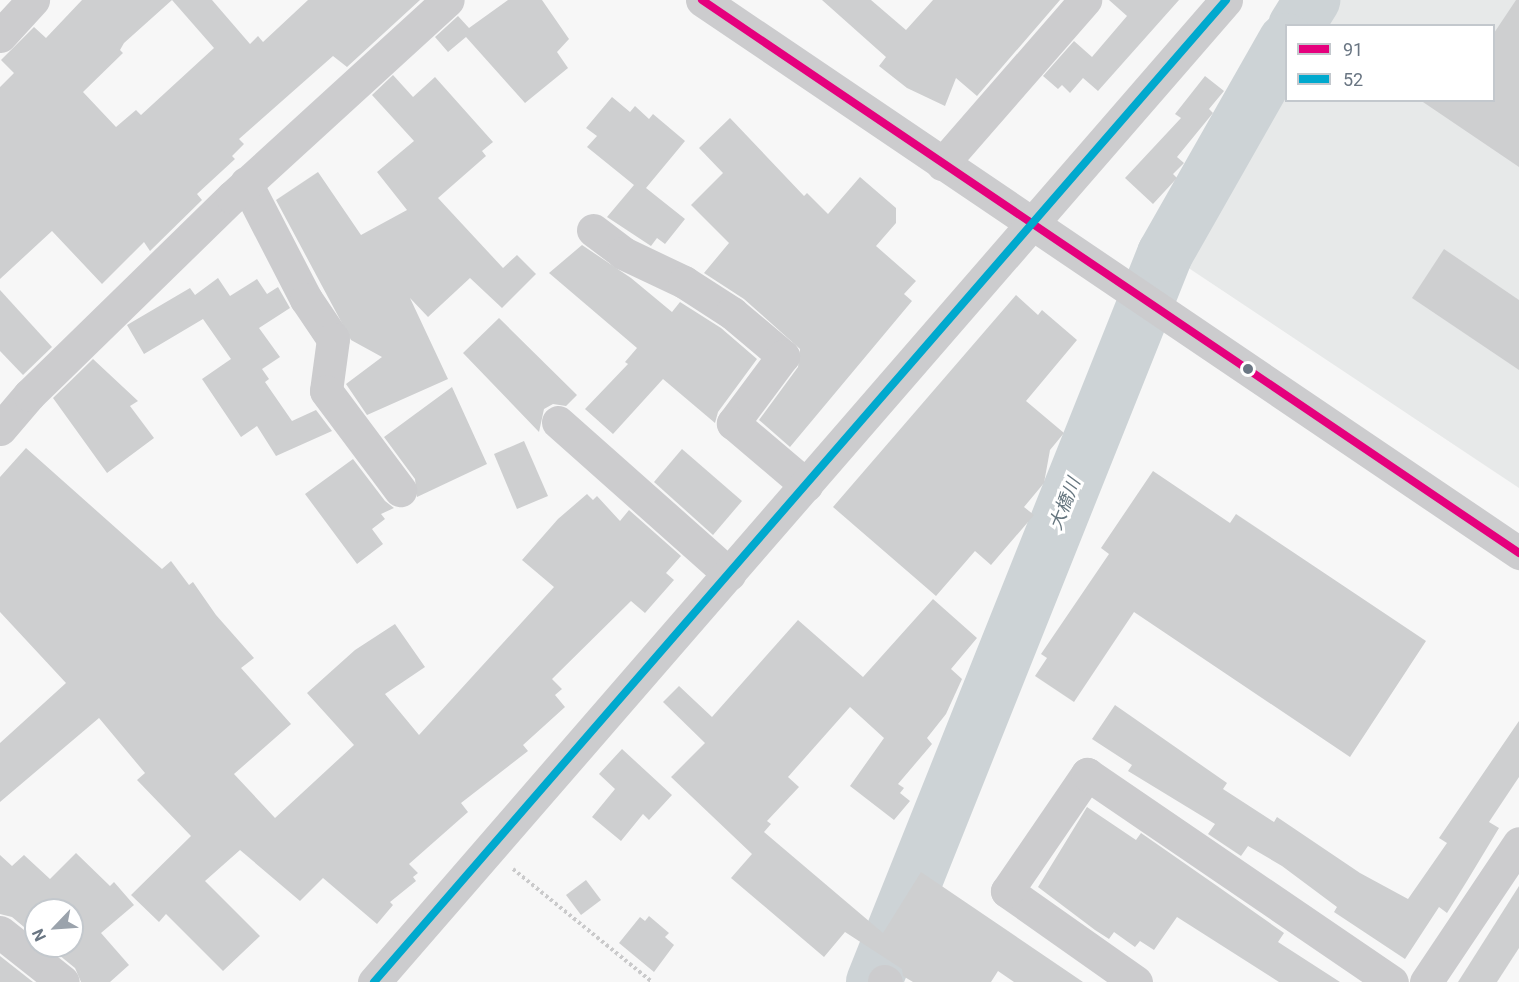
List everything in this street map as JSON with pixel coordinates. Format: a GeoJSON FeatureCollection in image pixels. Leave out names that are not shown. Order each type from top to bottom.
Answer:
{"type":"FeatureCollection","features":[{"type":"Feature","properties":{"kind":"street"},"geometry":{"type":"LineString","coordinates":[[0,36],[33,0]]}},
{"type":"Feature","properties":{"kind":"street"},"geometry":{"type":"LineString","coordinates":[[0,429],[29,395],[246,183],[448,0]]}},
{"type":"Feature","properties":{"kind":"street"},"geometry":{"type":"LineString","coordinates":[[702,0],[1031,225],[1223,350],[1277,392],[1519,553]]}},
{"type":"Feature","properties":{"kind":"street"},"geometry":{"type":"LineString","coordinates":[[942,164],[1085,0]]}},
{"type":"Feature","properties":{"kind":"street"},"geometry":{"type":"LineString","coordinates":[[374,982],[1031,225],[1211,5]]}},
{"type":"Feature","properties":{"kind":"street"},"geometry":{"type":"LineString","coordinates":[[246,183],[306,299],[333,339],[326,390],[400,490]]}},
{"type":"Feature","properties":{"kind":"street"},"geometry":{"type":"LineString","coordinates":[[592,230],[623,253],[684,282],[732,313],[783,356],[733,423],[806,485]]}},
{"type":"Feature","properties":{"kind":"street"},"geometry":{"type":"LineString","coordinates":[[558,422],[729,573]]}},
{"type":"Feature","properties":{"kind":"street"},"geometry":{"type":"LineString","coordinates":[[1136,982],[1007,891],[1087,774],[1392,982]]}},
{"type":"Feature","properties":{"kind":"street"},"geometry":{"type":"LineString","coordinates":[[1426,982],[1519,843]]}},
{"type":"Feature","properties":{"kind":"street"},"geometry":{"type":"LineString","coordinates":[[0,932],[63,982]]}},
{"type":"Feature","properties":{"kind":"path"},"geometry":{"type":"LineString","coordinates":[[489,850],[652,982]]}},
{"type":"Feature","properties":{"kind":"shaded area"},"geometry":{"type":"Polygon","coordinates":[[[1319,0],[1519,0],[1519,488],[1172,257],[1245,90],[1285,40],[1285,102],[1495,102],[1495,24],[1298,24],[1319,0]]]}},
{"type":"Feature","properties":{"kind":"building"},"geometry":{"type":"Polygon","coordinates":[[[82,0],[172,0],[212,0],[250,44],[258,36],[263,42],[308,0],[420,0],[347,67],[333,56],[239,139],[244,144],[232,156],[235,159],[197,194],[202,200],[150,251],[144,242],[102,284],[52,231],[0,279],[0,87],[14,73],[1,60],[34,27],[46,38],[82,0]],[[172,0],[124,43],[120,50],[123,53],[83,92],[116,127],[136,110],[141,115],[214,48],[172,0]]]}},
{"type":"Feature","properties":{"kind":"building"},"geometry":{"type":"Polygon","coordinates":[[[508,0],[542,0],[569,39],[557,52],[568,68],[525,103],[466,37],[448,52],[435,37],[458,16],[469,28],[508,0]]]}},
{"type":"Feature","properties":{"kind":"building"},"geometry":{"type":"Polygon","coordinates":[[[822,0],[871,0],[906,30],[933,0],[1060,0],[977,96],[956,78],[945,106],[907,88],[879,66],[886,57],[822,0]]]}},
{"type":"Feature","properties":{"kind":"building"},"geometry":{"type":"Polygon","coordinates":[[[1109,0],[1179,0],[1098,91],[1083,78],[1070,93],[1062,85],[1058,89],[1043,76],[1074,41],[1092,57],[1127,16],[1109,0]]]}},
{"type":"Feature","properties":{"kind":"building"},"geometry":{"type":"Polygon","coordinates":[[[1516,0],[1519,0],[1519,167],[1423,102],[1495,102],[1495,32],[1516,0]]]}},
{"type":"Feature","properties":{"kind":"building"},"geometry":{"type":"Polygon","coordinates":[[[393,75],[413,97],[435,77],[493,142],[482,151],[486,156],[438,198],[503,268],[517,255],[536,274],[502,308],[470,278],[428,317],[410,298],[448,379],[367,415],[346,384],[382,357],[351,340],[276,200],[318,172],[361,235],[407,210],[377,172],[414,141],[372,95],[393,75]]]}},
{"type":"Feature","properties":{"kind":"building"},"geometry":{"type":"Polygon","coordinates":[[[1205,76],[1224,91],[1209,109],[1213,113],[1177,157],[1184,163],[1173,174],[1177,178],[1153,204],[1125,178],[1181,118],[1175,114],[1205,76]]]}},
{"type":"Feature","properties":{"kind":"building"},"geometry":{"type":"Polygon","coordinates":[[[612,97],[630,112],[635,106],[649,119],[653,114],[685,141],[646,188],[685,219],[665,244],[657,238],[651,246],[607,217],[634,185],[587,147],[597,136],[586,128],[612,97]]]}},
{"type":"Feature","properties":{"kind":"building"},"geometry":{"type":"Polygon","coordinates":[[[730,118],[804,196],[807,193],[828,214],[860,177],[896,208],[896,223],[876,246],[916,281],[904,294],[912,301],[790,447],[759,420],[798,367],[800,349],[744,299],[704,273],[729,243],[691,205],[723,173],[699,148],[730,118]]]}},
{"type":"Feature","properties":{"kind":"building"},"geometry":{"type":"Polygon","coordinates":[[[582,245],[631,278],[672,312],[680,302],[721,328],[757,359],[718,412],[715,423],[663,379],[613,434],[585,409],[628,364],[625,362],[637,348],[549,273],[582,245]]]}},
{"type":"Feature","properties":{"kind":"building"},"geometry":{"type":"Polygon","coordinates":[[[1444,249],[1519,300],[1519,370],[1412,298],[1444,249]]]}},
{"type":"Feature","properties":{"kind":"building"},"geometry":{"type":"Polygon","coordinates":[[[218,278],[230,296],[257,279],[267,294],[278,287],[290,308],[259,328],[280,357],[262,369],[269,379],[265,382],[292,421],[316,410],[332,431],[276,456],[257,426],[241,437],[202,379],[231,359],[203,319],[144,354],[127,325],[190,288],[195,295],[218,278]]]}},
{"type":"Feature","properties":{"kind":"building"},"geometry":{"type":"Polygon","coordinates":[[[0,290],[52,347],[23,375],[0,351],[0,290]]]}},
{"type":"Feature","properties":{"kind":"building"},"geometry":{"type":"Polygon","coordinates":[[[1016,295],[1038,315],[1042,310],[1077,340],[1026,401],[1064,433],[1050,450],[1044,483],[1024,507],[1034,515],[991,565],[975,551],[936,596],[833,507],[1016,295]]]}},
{"type":"Feature","properties":{"kind":"building"},"geometry":{"type":"Polygon","coordinates":[[[499,318],[577,395],[566,406],[553,404],[544,409],[539,432],[463,353],[499,318]]]}},
{"type":"Feature","properties":{"kind":"building"},"geometry":{"type":"Polygon","coordinates":[[[93,359],[138,401],[130,406],[154,438],[107,473],[53,398],[93,359]]]}},
{"type":"Feature","properties":{"kind":"building"},"geometry":{"type":"Polygon","coordinates":[[[452,387],[487,464],[417,497],[415,479],[384,437],[452,387]]]}},
{"type":"Feature","properties":{"kind":"building"},"geometry":{"type":"Polygon","coordinates":[[[524,441],[548,496],[517,509],[494,454],[524,441]]]}},
{"type":"Feature","properties":{"kind":"building"},"geometry":{"type":"Polygon","coordinates":[[[26,448],[162,569],[171,561],[189,585],[193,582],[216,615],[254,658],[241,668],[291,724],[234,774],[275,818],[354,745],[307,693],[355,650],[395,624],[425,667],[385,694],[419,735],[554,587],[522,560],[558,519],[587,494],[593,500],[597,496],[620,521],[629,510],[681,556],[666,573],[674,580],[645,613],[631,601],[552,679],[562,689],[555,695],[565,707],[523,745],[528,751],[461,803],[468,812],[409,864],[418,873],[413,877],[416,881],[390,902],[393,905],[377,924],[323,878],[300,901],[240,850],[205,881],[260,936],[223,971],[166,914],[159,922],[131,895],[191,836],[137,780],[145,773],[99,718],[0,802],[0,743],[66,683],[0,612],[0,477],[26,448]]]}},
{"type":"Feature","properties":{"kind":"building"},"geometry":{"type":"Polygon","coordinates":[[[682,449],[742,501],[713,535],[654,482],[682,449]]]}},
{"type":"Feature","properties":{"kind":"building"},"geometry":{"type":"Polygon","coordinates":[[[353,459],[385,501],[394,508],[381,514],[385,519],[372,529],[383,544],[357,564],[305,494],[353,459]]]}},
{"type":"Feature","properties":{"kind":"building"},"geometry":{"type":"Polygon","coordinates":[[[1153,471],[1230,523],[1236,514],[1426,641],[1350,757],[1134,612],[1074,702],[1035,676],[1047,658],[1041,654],[1109,554],[1101,548],[1153,471]]]}},
{"type":"Feature","properties":{"kind":"building"},"geometry":{"type":"Polygon","coordinates":[[[933,599],[977,638],[951,669],[962,679],[946,714],[927,738],[932,744],[898,784],[904,788],[900,793],[910,801],[894,820],[850,786],[884,738],[850,707],[788,777],[799,787],[767,821],[771,824],[764,832],[883,933],[921,872],[1083,982],[1014,982],[998,971],[991,982],[913,982],[903,976],[902,969],[845,932],[824,957],[731,878],[752,854],[671,777],[705,743],[663,702],[679,686],[712,717],[798,620],[863,677],[933,599]]]}},
{"type":"Feature","properties":{"kind":"building"},"geometry":{"type":"Polygon","coordinates":[[[1115,705],[1227,783],[1223,789],[1274,822],[1277,817],[1360,873],[1408,899],[1447,843],[1439,838],[1519,721],[1519,777],[1489,822],[1499,828],[1447,913],[1439,907],[1405,959],[1334,912],[1337,907],[1282,866],[1248,846],[1241,856],[1208,834],[1215,824],[1128,771],[1132,765],[1092,739],[1115,705]]]}},
{"type":"Feature","properties":{"kind":"building"},"geometry":{"type":"Polygon","coordinates":[[[622,749],[672,795],[649,820],[643,814],[621,841],[592,817],[615,789],[599,774],[622,749]]]}},
{"type":"Feature","properties":{"kind":"building"},"geometry":{"type":"Polygon","coordinates":[[[1087,807],[1136,840],[1141,833],[1284,933],[1278,942],[1340,982],[1279,982],[1177,917],[1154,950],[1140,941],[1135,947],[1114,932],[1109,939],[1095,930],[1038,887],[1087,807]]]}},
{"type":"Feature","properties":{"kind":"building"},"geometry":{"type":"Polygon","coordinates":[[[76,853],[110,886],[114,882],[134,905],[101,933],[129,965],[110,982],[81,982],[75,968],[63,958],[84,958],[84,898],[24,898],[24,927],[12,917],[0,914],[0,855],[12,866],[24,855],[50,879],[76,853]]]}},
{"type":"Feature","properties":{"kind":"building"},"geometry":{"type":"Polygon","coordinates":[[[586,880],[601,900],[581,915],[566,895],[586,880]]]}},
{"type":"Feature","properties":{"kind":"building"},"geometry":{"type":"Polygon","coordinates":[[[1519,886],[1519,948],[1497,982],[1458,982],[1519,886]]]}},
{"type":"Feature","properties":{"kind":"building"},"geometry":{"type":"Polygon","coordinates":[[[649,916],[669,933],[665,937],[674,945],[654,972],[619,943],[640,917],[645,921],[649,916]]]}},
{"type":"Feature","properties":{"kind":"building"},"geometry":{"type":"Polygon","coordinates":[[[0,956],[33,982],[0,982],[0,956]]]}},
{"type":"Feature","properties":{"kind":"waterway","name":"大橋川"},"geometry":{"type":"LineString","coordinates":[[1297,24],[1312,0]]}},
{"type":"Feature","properties":{"kind":"waterway","name":"大橋川"},"geometry":{"type":"LineString","coordinates":[[874,982],[1165,254],[1285,43]]}},
{"type":"Feature","properties":{"kind":"transit line","name":"91"},"geometry":{"type":"LineString","coordinates":[[702,0],[1519,553]]}},
{"type":"Feature","properties":{"kind":"transit line","name":"52"},"geometry":{"type":"LineString","coordinates":[[374,982],[1226,0]]}}]}
